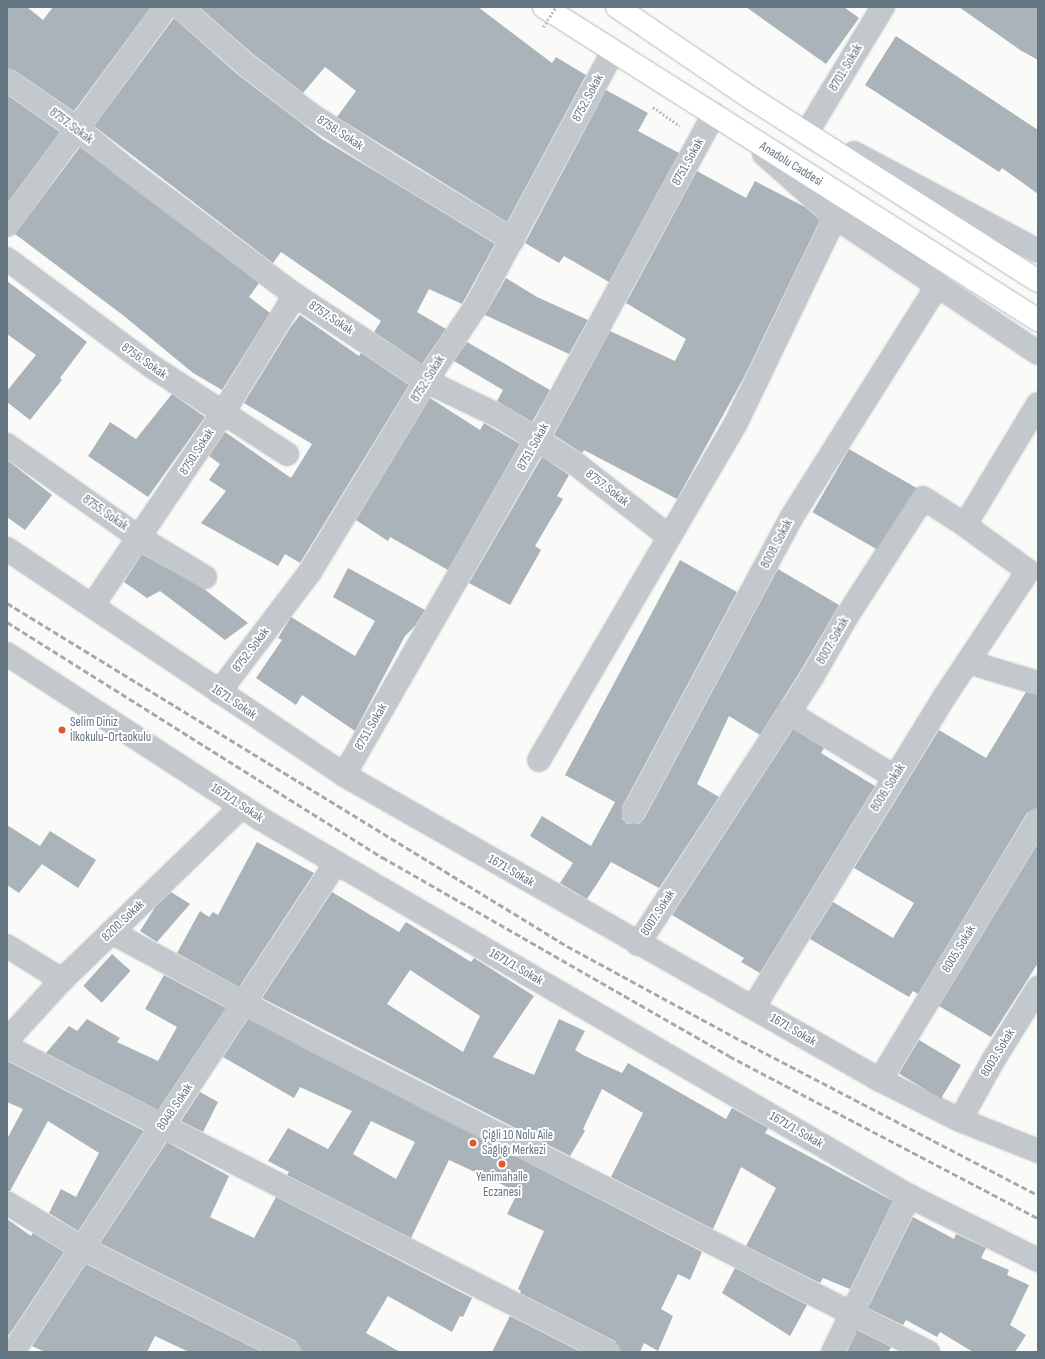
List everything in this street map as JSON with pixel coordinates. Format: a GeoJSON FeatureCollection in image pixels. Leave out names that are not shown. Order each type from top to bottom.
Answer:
{"type":"FeatureCollection","features":[{"type":"Feature","properties":{"kind":"highway"},"geometry":{"type":"LineString","coordinates":[[617,7],[754,100],[1038,281]]}},
{"type":"Feature","properties":{"kind":"highway","name":"Anadolu Caddesi"},"geometry":{"type":"LineString","coordinates":[[543,17],[613,52],[714,114],[1038,320]]}},
{"type":"Feature","properties":{"kind":"street"},"geometry":{"type":"LineString","coordinates":[[7,225],[166,7]]}},
{"type":"Feature","properties":{"kind":"street","name":"8758. Sokak"},"geometry":{"type":"LineString","coordinates":[[180,7],[245,64],[310,114],[392,167],[513,240]]}},
{"type":"Feature","properties":{"kind":"street","name":"8701. Sokak"},"geometry":{"type":"LineString","coordinates":[[808,129],[883,7]]}},
{"type":"Feature","properties":{"kind":"street","name":"8752. Sokak"},"geometry":{"type":"LineString","coordinates":[[219,692],[310,572],[426,381],[476,306],[513,240],[613,52]]}},
{"type":"Feature","properties":{"kind":"street","name":"8757. Sokak"},"geometry":{"type":"LineString","coordinates":[[7,80],[78,129],[125,168],[295,295],[426,381],[499,416],[576,464],[668,536]]}},
{"type":"Feature","properties":{"kind":"street"},"geometry":{"type":"LineString","coordinates":[[754,100],[1038,251]]}},
{"type":"Feature","properties":{"kind":"street","name":"8751. Sokak"},"geometry":{"type":"LineString","coordinates":[[344,775],[537,440],[714,114]]}},
{"type":"Feature","properties":{"kind":"street"},"geometry":{"type":"LineString","coordinates":[[737,129],[835,217],[1038,353]]}},
{"type":"Feature","properties":{"kind":"street"},"geometry":{"type":"LineString","coordinates":[[539,760],[668,536],[735,425],[835,217]]}},
{"type":"Feature","properties":{"kind":"street","name":"8756. Sokak"},"geometry":{"type":"LineString","coordinates":[[7,259],[81,317],[223,413],[287,454]]}},
{"type":"Feature","properties":{"kind":"street","name":"8008. Sokak"},"geometry":{"type":"LineString","coordinates":[[633,813],[791,518],[938,285]]}},
{"type":"Feature","properties":{"kind":"street","name":"8750. Sokak"},"geometry":{"type":"LineString","coordinates":[[92,606],[140,538],[223,413],[295,295]]}},
{"type":"Feature","properties":{"kind":"street"},"geometry":{"type":"LineString","coordinates":[[965,525],[1038,404]]}},
{"type":"Feature","properties":{"kind":"street","name":"8755. Sokak"},"geometry":{"type":"LineString","coordinates":[[7,445],[140,538],[205,577]]}},
{"type":"Feature","properties":{"kind":"street","name":"8007. Sokak"},"geometry":{"type":"LineString","coordinates":[[638,944],[924,498],[965,525]]}},
{"type":"Feature","properties":{"kind":"street","name":"8006. Sokak"},"geometry":{"type":"LineString","coordinates":[[753,1008],[895,777],[1028,571],[965,525]]}},
{"type":"Feature","properties":{"kind":"street","name":"1671. Sokak"},"geometry":{"type":"LineString","coordinates":[[7,549],[344,775],[638,944],[880,1080],[960,1120],[1038,1151]]}},
{"type":"Feature","properties":{"kind":"street","name":"1671/1. Sokak"},"geometry":{"type":"LineString","coordinates":[[7,654],[242,806],[336,863],[908,1196],[1038,1260]]}},
{"type":"Feature","properties":{"kind":"street"},"geometry":{"type":"LineString","coordinates":[[968,662],[1038,683]]}},
{"type":"Feature","properties":{"kind":"street"},"geometry":{"type":"LineString","coordinates":[[788,712],[895,777]]}},
{"type":"Feature","properties":{"kind":"street","name":"8200. Sokak"},"geometry":{"type":"LineString","coordinates":[[7,1040],[62,980],[242,806]]}},
{"type":"Feature","properties":{"kind":"street","name":"8005. Sokak"},"geometry":{"type":"LineString","coordinates":[[880,1080],[1038,818]]}},
{"type":"Feature","properties":{"kind":"street","name":"8048. Sokak"},"geometry":{"type":"LineString","coordinates":[[13,1352],[336,863]]}},
{"type":"Feature","properties":{"kind":"street"},"geometry":{"type":"LineString","coordinates":[[111,932],[244,1003],[928,1352]]}},
{"type":"Feature","properties":{"kind":"street"},"geometry":{"type":"LineString","coordinates":[[7,946],[62,980]]}},
{"type":"Feature","properties":{"kind":"street","name":"8003. Sokak"},"geometry":{"type":"LineString","coordinates":[[960,1120],[994,1059],[1038,988]]}},
{"type":"Feature","properties":{"kind":"street"},"geometry":{"type":"LineString","coordinates":[[7,1047],[609,1352]]}},
{"type":"Feature","properties":{"kind":"street"},"geometry":{"type":"LineString","coordinates":[[833,1352],[853,1314],[908,1196]]}},
{"type":"Feature","properties":{"kind":"street"},"geometry":{"type":"LineString","coordinates":[[7,1203],[82,1248],[290,1352]]}},
{"type":"Feature","properties":{"kind":"path"},"geometry":{"type":"LineString","coordinates":[[543,17],[556,7]]}},
{"type":"Feature","properties":{"kind":"building"},"geometry":{"type":"Polygon","coordinates":[[[7,7],[27,7],[43,20],[53,7],[151,7],[74,111],[14,70],[7,68],[7,7]]]}},
{"type":"Feature","properties":{"kind":"building"},"geometry":{"type":"Polygon","coordinates":[[[199,7],[478,7],[552,63],[556,57],[586,75],[507,222],[337,117],[356,91],[325,67],[303,93],[253,54],[199,7]]]}},
{"type":"Feature","properties":{"kind":"building"},"geometry":{"type":"Polygon","coordinates":[[[746,7],[844,7],[859,18],[826,64],[746,7]]]}},
{"type":"Feature","properties":{"kind":"building"},"geometry":{"type":"Polygon","coordinates":[[[959,7],[1038,7],[1038,60],[1020,50],[959,7]]]}},
{"type":"Feature","properties":{"kind":"building"},"geometry":{"type":"Polygon","coordinates":[[[174,18],[237,74],[322,139],[495,244],[462,304],[429,289],[417,312],[446,329],[422,364],[374,332],[381,321],[281,252],[273,263],[94,126],[174,18]]]}},
{"type":"Feature","properties":{"kind":"building"},"geometry":{"type":"Polygon","coordinates":[[[896,36],[1038,130],[1038,194],[1002,168],[999,172],[865,85],[896,36]]]}},
{"type":"Feature","properties":{"kind":"building"},"geometry":{"type":"Polygon","coordinates":[[[606,90],[648,113],[638,131],[679,153],[609,282],[564,256],[559,263],[525,243],[606,90]]]}},
{"type":"Feature","properties":{"kind":"building"},"geometry":{"type":"Polygon","coordinates":[[[7,95],[60,132],[7,204],[7,95]]]}},
{"type":"Feature","properties":{"kind":"building"},"geometry":{"type":"Polygon","coordinates":[[[80,147],[259,283],[249,297],[270,313],[222,390],[193,373],[124,316],[15,234],[80,147]]]}},
{"type":"Feature","properties":{"kind":"building"},"geometry":{"type":"Polygon","coordinates":[[[697,171],[746,198],[755,181],[805,207],[820,220],[744,377],[677,499],[584,450],[582,453],[554,435],[610,331],[675,361],[686,339],[626,303],[697,171]]]}},
{"type":"Feature","properties":{"kind":"building"},"geometry":{"type":"Polygon","coordinates":[[[506,278],[537,297],[588,320],[569,354],[485,315],[506,278]]]}},
{"type":"Feature","properties":{"kind":"building"},"geometry":{"type":"Polygon","coordinates":[[[7,281],[87,342],[60,378],[62,380],[30,420],[7,402],[7,391],[36,355],[7,334],[7,281]]]}},
{"type":"Feature","properties":{"kind":"building"},"geometry":{"type":"Polygon","coordinates":[[[300,315],[359,356],[361,353],[409,385],[300,563],[285,554],[278,566],[201,523],[226,491],[209,480],[220,464],[209,456],[225,432],[291,478],[312,444],[244,403],[290,328],[300,315]]]}},
{"type":"Feature","properties":{"kind":"building"},"geometry":{"type":"Polygon","coordinates":[[[467,342],[550,390],[532,422],[497,401],[503,390],[454,361],[467,342]]]}},
{"type":"Feature","properties":{"kind":"building"},"geometry":{"type":"Polygon","coordinates":[[[172,394],[205,417],[148,497],[88,456],[110,422],[136,439],[172,394]]]}},
{"type":"Feature","properties":{"kind":"building"},"geometry":{"type":"Polygon","coordinates":[[[430,398],[480,430],[484,423],[520,444],[448,570],[390,537],[388,541],[356,520],[430,398]]]}},
{"type":"Feature","properties":{"kind":"building"},"geometry":{"type":"Polygon","coordinates":[[[849,449],[917,488],[880,551],[812,512],[849,449]]]}},
{"type":"Feature","properties":{"kind":"building"},"geometry":{"type":"Polygon","coordinates":[[[542,457],[569,475],[557,496],[563,499],[535,546],[541,550],[510,605],[469,583],[542,457]]]}},
{"type":"Feature","properties":{"kind":"building"},"geometry":{"type":"Polygon","coordinates":[[[7,460],[52,495],[25,530],[7,517],[7,460]]]}},
{"type":"Feature","properties":{"kind":"building"},"geometry":{"type":"Polygon","coordinates":[[[142,554],[204,589],[248,623],[225,640],[160,591],[147,598],[124,582],[142,554]]]}},
{"type":"Feature","properties":{"kind":"building"},"geometry":{"type":"Polygon","coordinates":[[[680,560],[737,592],[622,807],[622,819],[627,824],[639,824],[644,819],[778,569],[839,605],[801,670],[760,735],[729,716],[697,784],[719,797],[659,888],[611,862],[587,899],[560,883],[573,863],[530,836],[542,816],[591,846],[615,802],[565,775],[680,560]]]}},
{"type":"Feature","properties":{"kind":"building"},"geometry":{"type":"Polygon","coordinates":[[[348,568],[425,610],[415,626],[405,636],[355,731],[302,695],[296,705],[256,678],[282,640],[278,638],[291,617],[355,656],[375,621],[333,597],[348,568]]]}},
{"type":"Feature","properties":{"kind":"building"},"geometry":{"type":"Polygon","coordinates":[[[1026,692],[1038,695],[1038,807],[1027,813],[918,994],[913,991],[909,997],[810,939],[833,902],[893,938],[914,903],[854,868],[939,730],[986,758],[1026,692]]]}},
{"type":"Feature","properties":{"kind":"building"},"geometry":{"type":"Polygon","coordinates":[[[793,729],[824,748],[821,753],[875,786],[760,973],[741,962],[744,958],[672,915],[793,729]]]}},
{"type":"Feature","properties":{"kind":"building"},"geometry":{"type":"Polygon","coordinates":[[[7,825],[40,846],[50,831],[96,860],[78,888],[42,864],[19,893],[7,885],[7,825]]]}},
{"type":"Feature","properties":{"kind":"building"},"geometry":{"type":"Polygon","coordinates":[[[257,842],[314,873],[239,987],[177,953],[200,911],[209,917],[213,912],[218,915],[257,842]]]}},
{"type":"Feature","properties":{"kind":"building"},"geometry":{"type":"Polygon","coordinates":[[[1038,843],[1038,963],[991,1037],[939,1006],[1038,843]]]}},
{"type":"Feature","properties":{"kind":"building"},"geometry":{"type":"Polygon","coordinates":[[[171,892],[190,904],[157,942],[140,931],[156,906],[171,892]]]}},
{"type":"Feature","properties":{"kind":"building"},"geometry":{"type":"Polygon","coordinates":[[[332,892],[399,932],[406,922],[471,962],[474,958],[534,996],[493,1057],[534,1075],[559,1019],[585,1031],[575,1050],[583,1055],[622,1073],[628,1063],[726,1119],[732,1108],[768,1128],[765,1133],[893,1201],[850,1289],[823,1278],[820,1283],[746,1246],[776,1188],[741,1167],[713,1229],[611,1177],[643,1113],[602,1089],[583,1129],[585,1131],[570,1156],[262,998],[332,892]],[[410,970],[387,1004],[463,1052],[480,1016],[410,970]]]}},
{"type":"Feature","properties":{"kind":"building"},"geometry":{"type":"Polygon","coordinates":[[[112,954],[131,971],[102,1003],[83,986],[112,954]]]}},
{"type":"Feature","properties":{"kind":"building"},"geometry":{"type":"Polygon","coordinates":[[[164,975],[226,1008],[158,1110],[46,1053],[69,1026],[77,1031],[87,1019],[120,1038],[117,1042],[158,1061],[177,1027],[145,1009],[164,975]]]}},
{"type":"Feature","properties":{"kind":"building"},"geometry":{"type":"Polygon","coordinates":[[[248,1019],[702,1252],[690,1280],[678,1274],[661,1309],[673,1316],[658,1351],[644,1343],[640,1352],[621,1352],[615,1341],[520,1293],[521,1291],[518,1289],[544,1231],[507,1214],[518,1192],[449,1160],[411,1238],[287,1175],[289,1172],[268,1161],[288,1128],[328,1149],[352,1111],[300,1087],[294,1098],[223,1057],[248,1019]],[[371,1121],[353,1154],[396,1179],[415,1142],[371,1121]]]}},
{"type":"Feature","properties":{"kind":"building"},"geometry":{"type":"Polygon","coordinates":[[[919,1040],[961,1065],[941,1099],[899,1073],[919,1040]]]}},
{"type":"Feature","properties":{"kind":"building"},"geometry":{"type":"Polygon","coordinates":[[[7,1061],[144,1131],[78,1231],[49,1213],[61,1189],[76,1197],[99,1153],[48,1121],[10,1191],[7,1191],[7,1139],[23,1109],[7,1102],[7,1061]]]}},
{"type":"Feature","properties":{"kind":"building"},"geometry":{"type":"Polygon","coordinates":[[[200,1092],[218,1102],[203,1132],[181,1121],[200,1092]]]}},
{"type":"Feature","properties":{"kind":"building"},"geometry":{"type":"Polygon","coordinates":[[[167,1142],[229,1176],[210,1217],[254,1238],[276,1197],[472,1298],[463,1317],[460,1316],[452,1332],[388,1296],[366,1333],[400,1352],[302,1352],[296,1341],[100,1243],[167,1142]]]}},
{"type":"Feature","properties":{"kind":"building"},"geometry":{"type":"Polygon","coordinates":[[[913,1217],[954,1239],[956,1234],[986,1248],[981,1258],[1009,1270],[1007,1275],[1029,1285],[1010,1325],[1026,1335],[1015,1352],[973,1352],[940,1332],[937,1337],[906,1320],[903,1325],[868,1308],[913,1217]]]}},
{"type":"Feature","properties":{"kind":"building"},"geometry":{"type":"Polygon","coordinates":[[[7,1219],[31,1236],[33,1233],[64,1252],[9,1335],[7,1334],[7,1219]]]}},
{"type":"Feature","properties":{"kind":"building"},"geometry":{"type":"Polygon","coordinates":[[[86,1264],[262,1352],[189,1352],[155,1336],[147,1352],[45,1352],[32,1346],[86,1264]]]}},
{"type":"Feature","properties":{"kind":"building"},"geometry":{"type":"Polygon","coordinates":[[[735,1268],[807,1305],[790,1336],[722,1293],[735,1268]]]}},
{"type":"Feature","properties":{"kind":"building"},"geometry":{"type":"Polygon","coordinates":[[[510,1316],[581,1352],[492,1352],[510,1316]]]}},
{"type":"Feature","properties":{"kind":"building"},"geometry":{"type":"Polygon","coordinates":[[[857,1330],[891,1347],[888,1352],[847,1352],[857,1330]]]}},
{"type":"Feature","properties":{"kind":"railway"},"geometry":{"type":"LineString","coordinates":[[7,603],[567,946],[742,1041],[1038,1195]]}},
{"type":"Feature","properties":{"kind":"railway"},"geometry":{"type":"LineString","coordinates":[[7,622],[382,857],[729,1056],[1038,1218]]}},
{"type":"Feature","properties":{"kind":"place","name":"Selim Diniz İlkokulu-Ortaokulu"},"geometry":{"type":"Point","coordinates":[62,730]}},
{"type":"Feature","properties":{"kind":"place","name":"Çiğli 10 Nolu Aile Sağlığı Merkezi"},"geometry":{"type":"Point","coordinates":[473,1143]}},
{"type":"Feature","properties":{"kind":"place","name":"Yenimahalle Eczanesi"},"geometry":{"type":"Point","coordinates":[502,1164]}}]}
